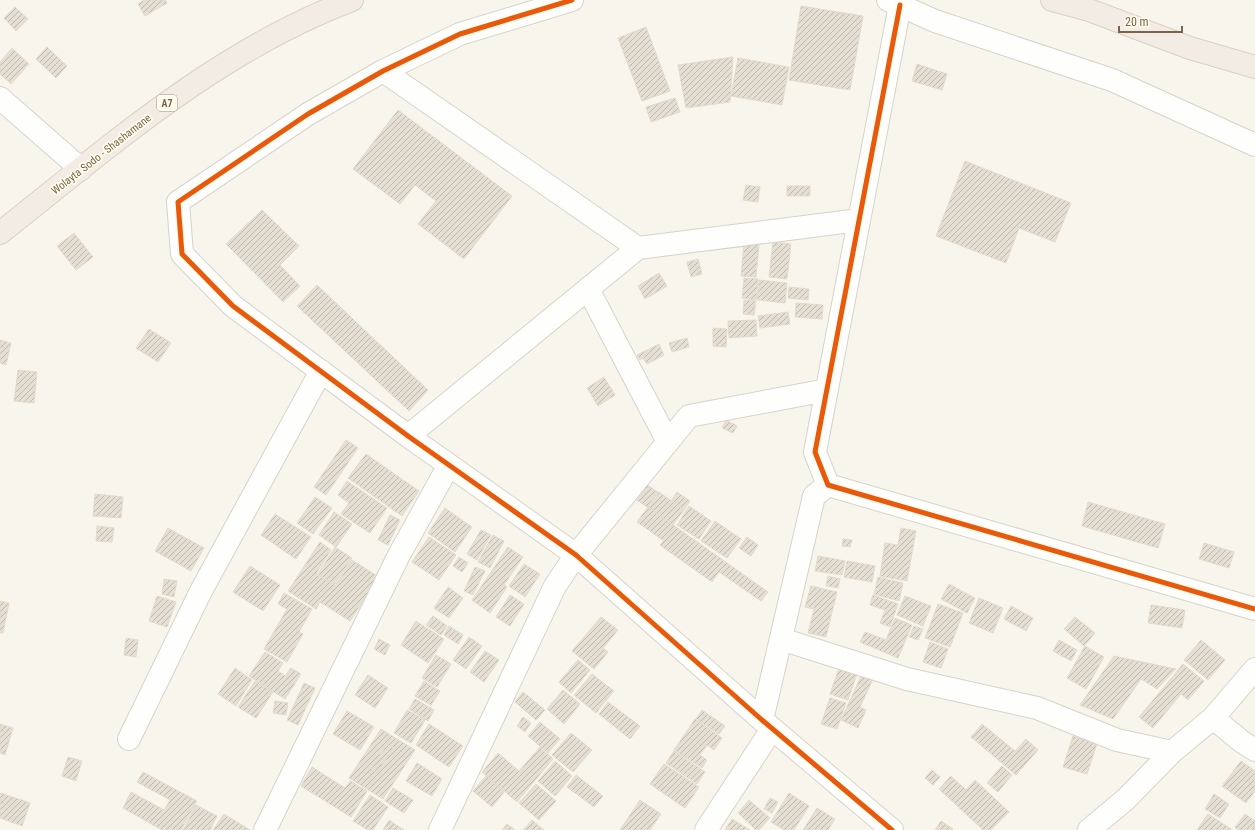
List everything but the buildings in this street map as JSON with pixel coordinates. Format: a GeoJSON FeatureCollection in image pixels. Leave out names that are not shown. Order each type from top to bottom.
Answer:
{"type":"FeatureCollection","features":[{"type":"Feature","properties":{"kind":"highway","name":"Wolayta Sodo - Shashamane"},"geometry":{"type":"LineString","coordinates":[[0,234],[81,169],[177,96],[254,46],[323,5],[352,0]]}},
{"type":"Feature","properties":{"kind":"highway"},"geometry":{"type":"LineString","coordinates":[[1052,0],[1089,10],[1190,48],[1255,67]]}},
{"type":"Feature","properties":{"kind":"street"},"geometry":{"type":"LineString","coordinates":[[572,0],[460,34],[383,71],[308,114],[178,202],[182,254],[233,306],[408,436],[576,556],[767,725],[892,830]]}},
{"type":"Feature","properties":{"kind":"street"},"geometry":{"type":"LineString","coordinates":[[828,485],[815,452],[859,220],[894,3],[935,21],[1112,80],[1255,145]]}},
{"type":"Feature","properties":{"kind":"street"},"geometry":{"type":"LineString","coordinates":[[383,71],[638,248]]}},
{"type":"Feature","properties":{"kind":"street"},"geometry":{"type":"LineString","coordinates":[[0,98],[81,169]]}},
{"type":"Feature","properties":{"kind":"street"},"geometry":{"type":"LineString","coordinates":[[408,436],[638,248],[859,220]]}},
{"type":"Feature","properties":{"kind":"street"},"geometry":{"type":"LineString","coordinates":[[588,289],[668,442]]}},
{"type":"Feature","properties":{"kind":"street"},"geometry":{"type":"LineString","coordinates":[[129,739],[201,591],[321,372]]}},
{"type":"Feature","properties":{"kind":"street"},"geometry":{"type":"LineString","coordinates":[[440,830],[555,586],[576,556],[689,416],[827,390]]}},
{"type":"Feature","properties":{"kind":"street"},"geometry":{"type":"LineString","coordinates":[[266,830],[399,555],[449,465]]}},
{"type":"Feature","properties":{"kind":"street"},"geometry":{"type":"LineString","coordinates":[[828,485],[1255,609]]}},
{"type":"Feature","properties":{"kind":"street"},"geometry":{"type":"LineString","coordinates":[[706,830],[767,725],[781,639],[814,496],[828,485]]}},
{"type":"Feature","properties":{"kind":"street"},"geometry":{"type":"LineString","coordinates":[[781,639],[907,679],[1037,708],[1117,740],[1172,752]]}},
{"type":"Feature","properties":{"kind":"street"},"geometry":{"type":"LineString","coordinates":[[1096,829],[1172,752],[1213,718],[1255,669]]}},
{"type":"Feature","properties":{"kind":"street"},"geometry":{"type":"LineString","coordinates":[[1213,718],[1241,741],[1255,750]]}},
{"type":"Feature","properties":{"kind":"cycle path"},"geometry":{"type":"LineString","coordinates":[[572,0],[460,34],[383,71],[308,114],[178,202],[182,254],[233,306],[408,436],[576,555],[762,720],[892,830]]}},
{"type":"Feature","properties":{"kind":"cycle path"},"geometry":{"type":"LineString","coordinates":[[900,5],[815,452],[828,485],[1255,609]]}}]}
